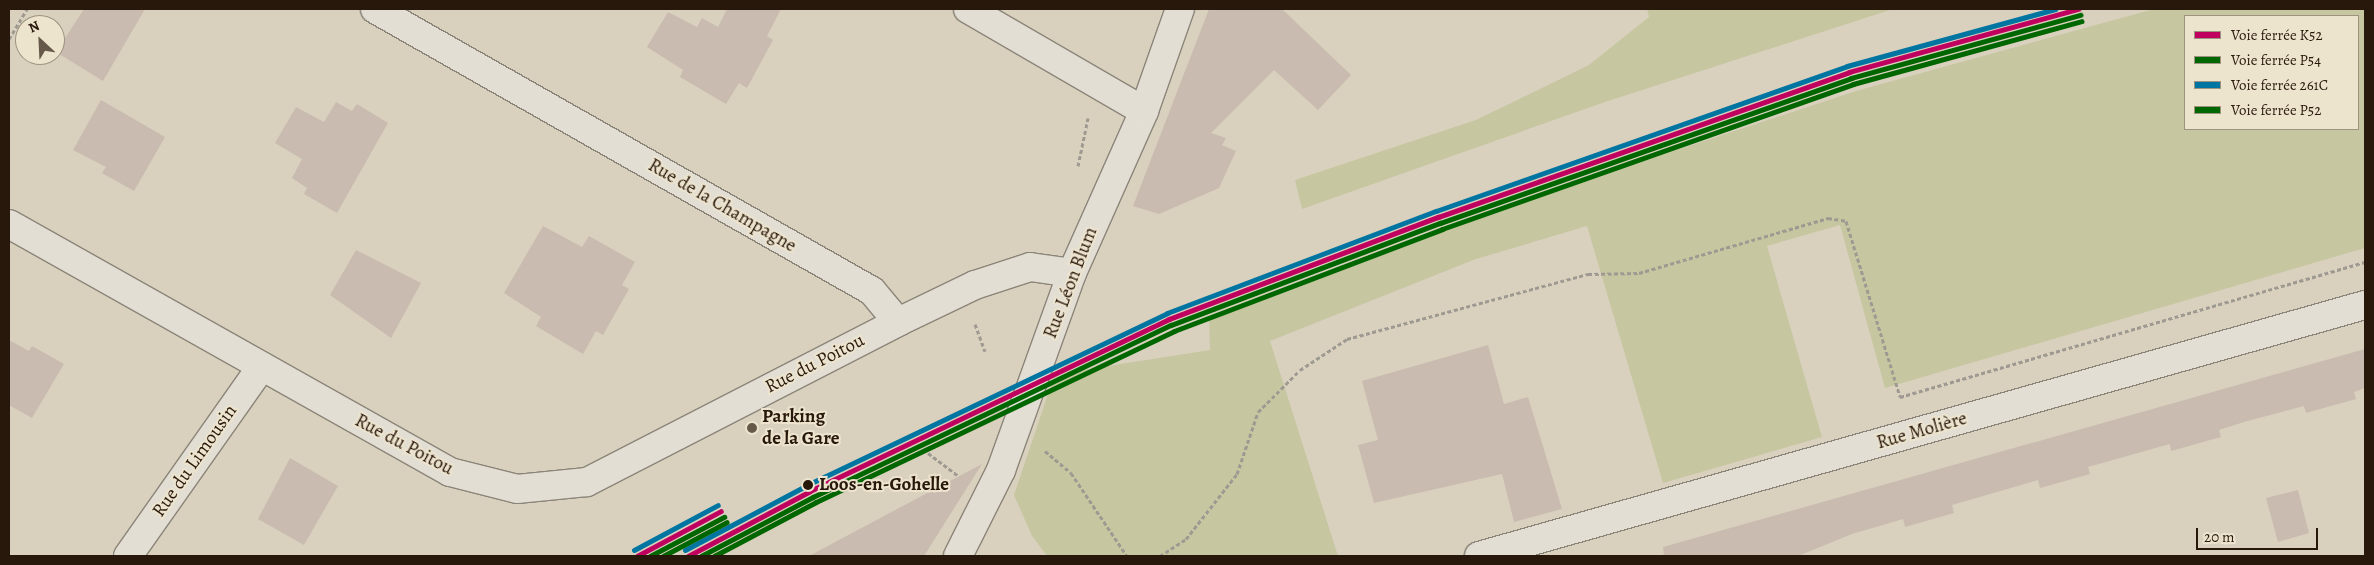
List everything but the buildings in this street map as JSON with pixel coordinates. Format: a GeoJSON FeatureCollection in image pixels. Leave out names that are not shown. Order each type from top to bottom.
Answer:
{"type":"FeatureCollection","features":[{"type":"Feature","properties":{"kind":"street","name":"Rue de la Champagne"},"geometry":{"type":"LineString","coordinates":[[376,9],[872,291],[898,322]]}},
{"type":"Feature","properties":{"kind":"street"},"geometry":{"type":"LineString","coordinates":[[968,9],[1144,111]]}},
{"type":"Feature","properties":{"kind":"street","name":"Rue Léon Blum"},"geometry":{"type":"LineString","coordinates":[[960,555],[1015,434],[1072,273],[1144,111],[1180,9]]}},
{"type":"Feature","properties":{"kind":"street","name":"Rue du Poitou"},"geometry":{"type":"LineString","coordinates":[[9,224],[450,472],[517,489],[587,482],[898,322]]}},
{"type":"Feature","properties":{"kind":"street"},"geometry":{"type":"LineString","coordinates":[[898,322],[975,285],[1030,267],[1072,273]]}},
{"type":"Feature","properties":{"kind":"street","name":"Rue Molière"},"geometry":{"type":"LineString","coordinates":[[1479,556],[2365,305]]}},
{"type":"Feature","properties":{"kind":"street","name":"Rue du Limousin"},"geometry":{"type":"LineString","coordinates":[[128,556],[262,366]]}},
{"type":"Feature","properties":{"kind":"path"},"geometry":{"type":"LineString","coordinates":[[9,39],[27,9]]}},
{"type":"Feature","properties":{"kind":"path"},"geometry":{"type":"LineString","coordinates":[[1077,171],[1088,114]]}},
{"type":"Feature","properties":{"kind":"path"},"geometry":{"type":"LineString","coordinates":[[1160,556],[1186,539],[1237,474],[1258,412],[1300,370],[1347,339],[1588,274],[1640,273],[1828,218],[1846,221],[1900,397],[2365,262]]}},
{"type":"Feature","properties":{"kind":"path"},"geometry":{"type":"LineString","coordinates":[[1015,434],[1071,472],[1127,556]]}},
{"type":"Feature","properties":{"kind":"green space"},"geometry":{"type":"Polygon","coordinates":[[[1647,9],[1893,9],[1605,102],[1302,209],[1295,180],[1476,120],[1589,65],[1649,17],[1647,9]]]}},
{"type":"Feature","properties":{"kind":"green space"},"geometry":{"type":"Polygon","coordinates":[[[2154,9],[2365,9],[2365,248],[1885,388],[1840,225],[1767,246],[1822,437],[1663,483],[1587,226],[1476,259],[1270,341],[1338,556],[1047,556],[1032,536],[1014,495],[1052,382],[1076,371],[1210,350],[1209,318],[1459,222],[1856,91],[2154,9]]]}},
{"type":"Feature","properties":{"kind":"rail line","name":"261C"},"geometry":{"type":"LineString","coordinates":[[685,550],[807,485],[1167,313],[1436,211],[1847,66],[2055,9]]}},
{"type":"Feature","properties":{"kind":"rail line","name":"K52"},"geometry":{"type":"LineString","coordinates":[[688,556],[810,491],[1169,319],[1438,217],[1849,72],[2078,9]]}},
{"type":"Feature","properties":{"kind":"rail line","name":"P54"},"geometry":{"type":"LineString","coordinates":[[701,556],[813,497],[1171,325],[1440,223],[1851,78],[2080,15]]}},
{"type":"Feature","properties":{"kind":"rail line","name":"P52"},"geometry":{"type":"LineString","coordinates":[[714,556],[816,502],[1174,331],[1442,229],[1853,84],[2081,21]]}},
{"type":"Feature","properties":{"kind":"rail line","name":"261C"},"geometry":{"type":"LineString","coordinates":[[634,550],[718,505]]}},
{"type":"Feature","properties":{"kind":"rail line","name":"K52"},"geometry":{"type":"LineString","coordinates":[[637,556],[721,511]]}},
{"type":"Feature","properties":{"kind":"rail line","name":"P54"},"geometry":{"type":"LineString","coordinates":[[650,556],[724,517]]}},
{"type":"Feature","properties":{"kind":"rail line","name":"P52"},"geometry":{"type":"LineString","coordinates":[[663,556],[727,522]]}},
{"type":"Feature","properties":{"kind":"place","name":"Parking de la Gare"},"geometry":{"type":"Point","coordinates":[752,428]}},
{"type":"Feature","properties":{"kind":"place","name":"Loos-en-Gohelle"},"geometry":{"type":"Point","coordinates":[808,485]}}]}
